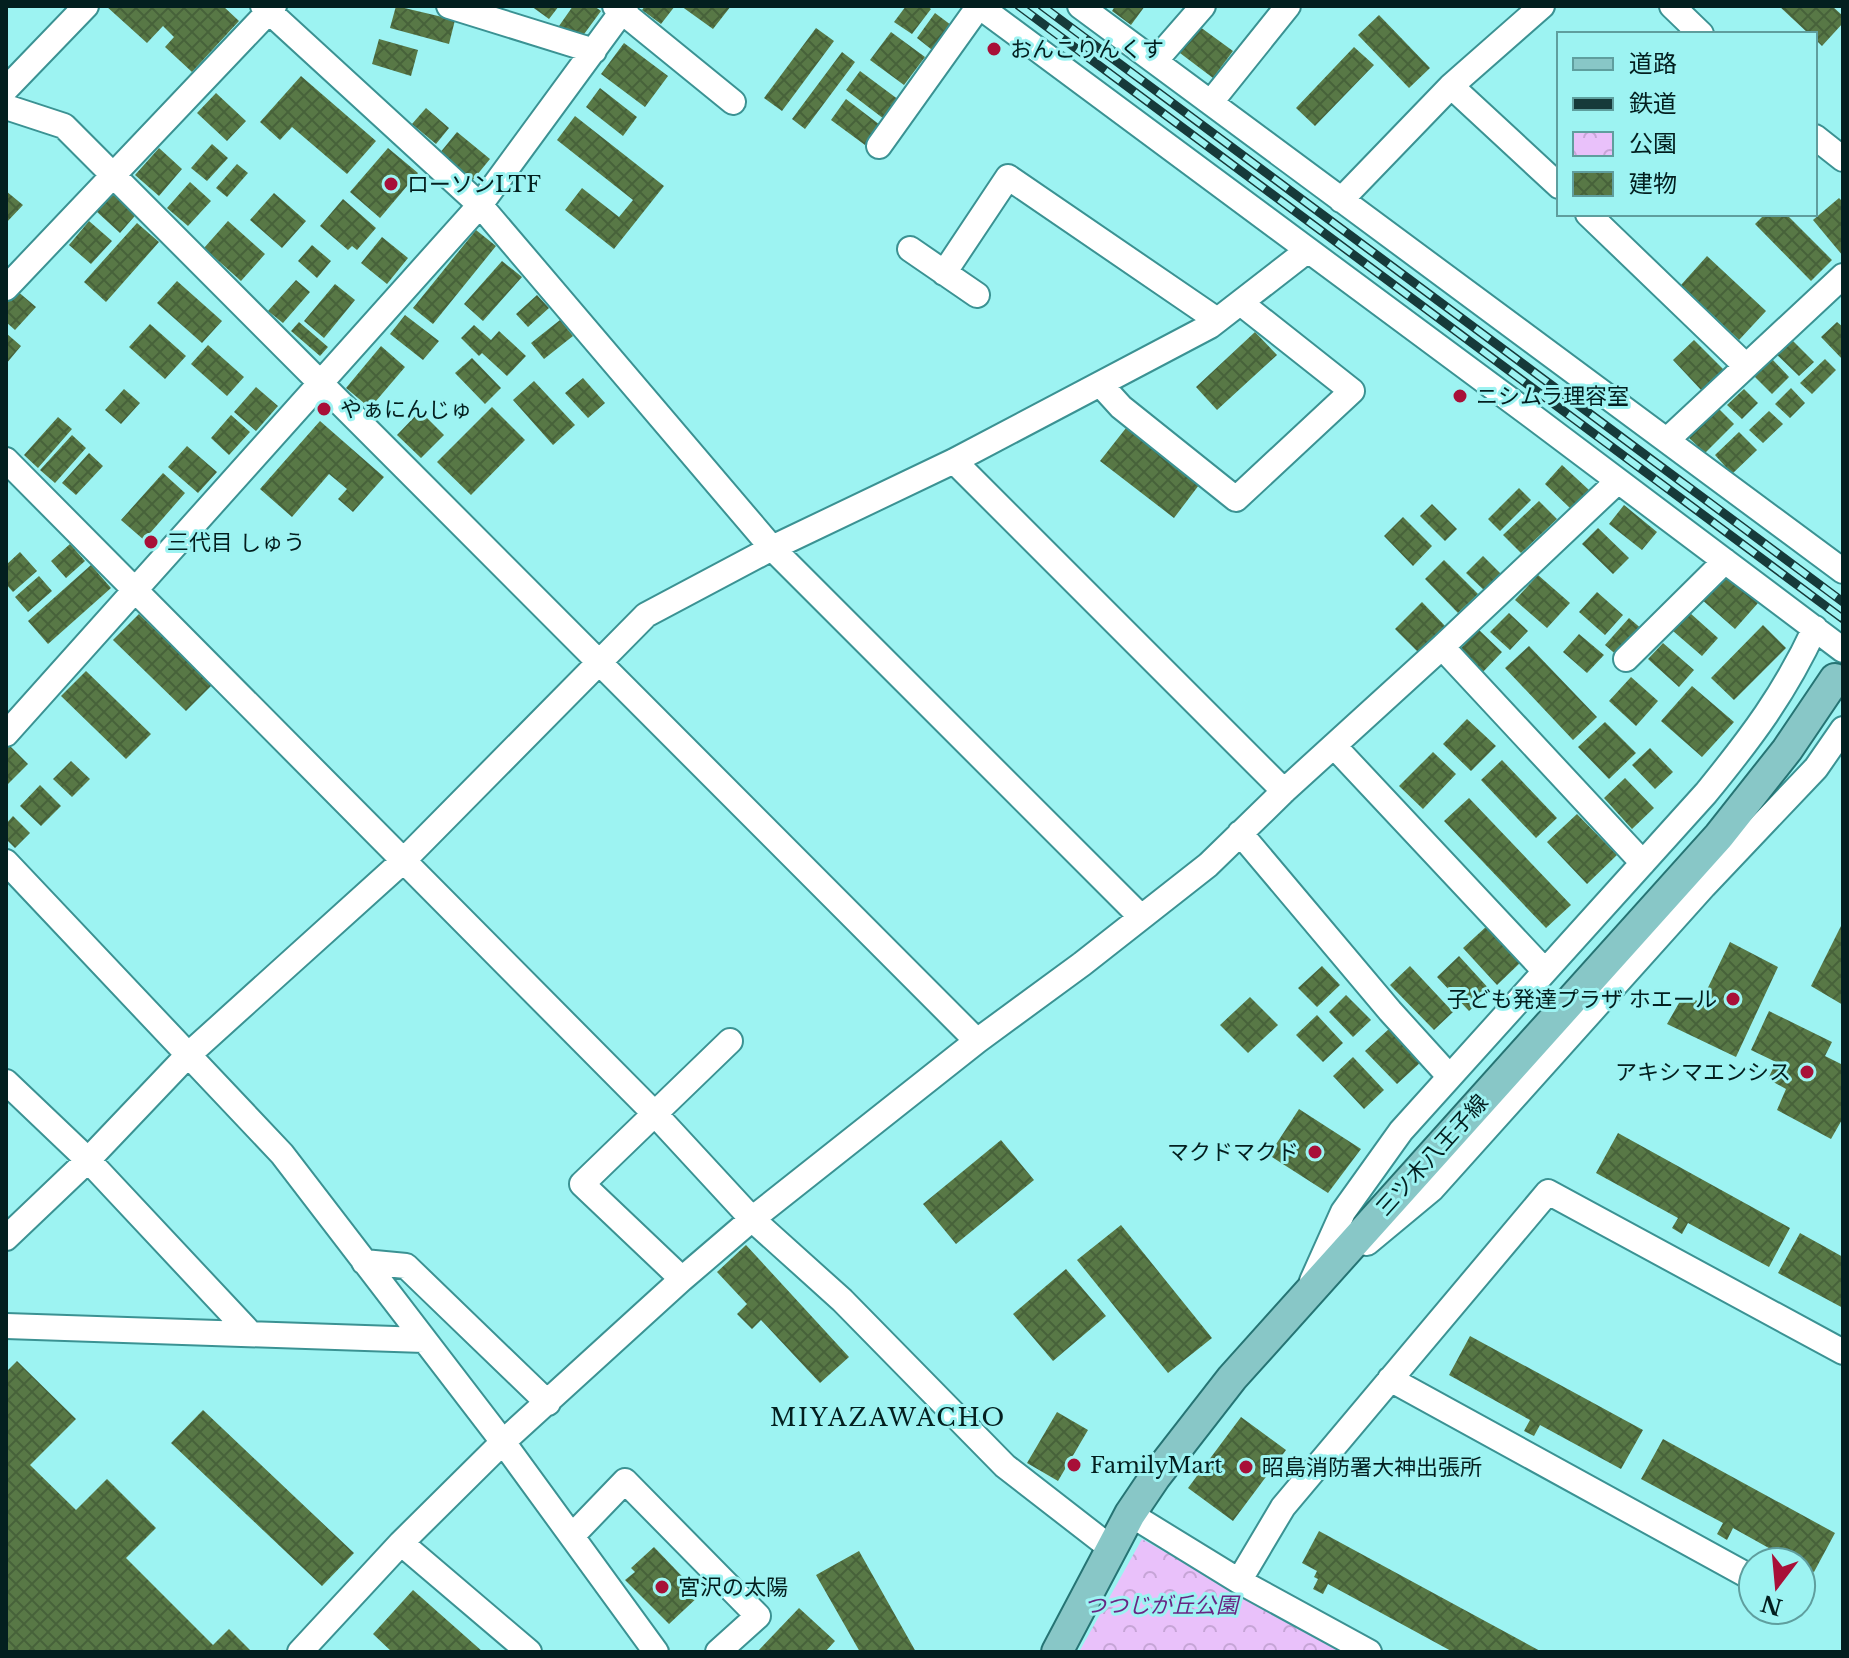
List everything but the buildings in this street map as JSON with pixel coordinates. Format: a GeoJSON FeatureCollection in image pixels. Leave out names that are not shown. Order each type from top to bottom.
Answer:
{"type":"FeatureCollection","features":[{"type":"Feature","properties":{"kind":"main road","name":"三ツ木八王子線"},"geometry":{"type":"LineString","coordinates":[[1057,1652],[1130,1514],[1232,1378],[1719,836],[1787,750],[1839,664]]}},
{"type":"Feature","properties":{"kind":"street"},"geometry":{"type":"LineString","coordinates":[[6,89],[86,6]]}},
{"type":"Feature","properties":{"kind":"street"},"geometry":{"type":"LineString","coordinates":[[449,6],[594,51]]}},
{"type":"Feature","properties":{"kind":"street"},"geometry":{"type":"LineString","coordinates":[[879,146],[979,6],[1815,628],[1839,664]]}},
{"type":"Feature","properties":{"kind":"street"},"geometry":{"type":"LineString","coordinates":[[1080,6],[1843,571]]}},
{"type":"Feature","properties":{"kind":"street"},"geometry":{"type":"LineString","coordinates":[[1155,61],[1203,6]]}},
{"type":"Feature","properties":{"kind":"street"},"geometry":{"type":"LineString","coordinates":[[1211,102],[1288,6]]}},
{"type":"Feature","properties":{"kind":"street"},"geometry":{"type":"LineString","coordinates":[[1341,200],[1451,86],[1542,6]]}},
{"type":"Feature","properties":{"kind":"street"},"geometry":{"type":"LineString","coordinates":[[1672,6],[1695,32]]}},
{"type":"Feature","properties":{"kind":"street"},"geometry":{"type":"LineString","coordinates":[[6,288],[269,8],[480,205],[772,548],[1141,917]]}},
{"type":"Feature","properties":{"kind":"street"},"geometry":{"type":"LineString","coordinates":[[6,734],[480,205],[594,51],[621,8],[733,102]]}},
{"type":"Feature","properties":{"kind":"street"},"geometry":{"type":"LineString","coordinates":[[1451,86],[1556,178]]}},
{"type":"Feature","properties":{"kind":"street"},"geometry":{"type":"LineString","coordinates":[[6,107],[64,126],[977,1041]]}},
{"type":"Feature","properties":{"kind":"street"},"geometry":{"type":"LineString","coordinates":[[1817,139],[1843,159]]}},
{"type":"Feature","properties":{"kind":"street"},"geometry":{"type":"LineString","coordinates":[[944,273],[1008,177],[1217,320]]}},
{"type":"Feature","properties":{"kind":"street"},"geometry":{"type":"LineString","coordinates":[[1590,216],[1746,366]]}},
{"type":"Feature","properties":{"kind":"street"},"geometry":{"type":"LineString","coordinates":[[910,249],[977,295]]}},
{"type":"Feature","properties":{"kind":"street"},"geometry":{"type":"LineString","coordinates":[[6,1238],[88,1160],[187,1056],[403,861],[646,615],[772,548],[954,461],[1210,326],[1308,250]]}},
{"type":"Feature","properties":{"kind":"street"},"geometry":{"type":"LineString","coordinates":[[1667,440],[1843,276]]}},
{"type":"Feature","properties":{"kind":"street"},"geometry":{"type":"LineString","coordinates":[[1101,385],[1121,407],[1236,499],[1352,391],[1242,304]]}},
{"type":"Feature","properties":{"kind":"street"},"geometry":{"type":"LineString","coordinates":[[6,460],[655,1114],[752,1219],[842,1300],[1005,1466],[1112,1549]]}},
{"type":"Feature","properties":{"kind":"street"},"geometry":{"type":"LineString","coordinates":[[954,461],[1284,791]]}},
{"type":"Feature","properties":{"kind":"street"},"geometry":{"type":"LineString","coordinates":[[300,1652],[401,1543],[503,1442],[682,1279],[752,1219],[977,1041],[1208,865],[1618,481]]}},
{"type":"Feature","properties":{"kind":"street"},"geometry":{"type":"LineString","coordinates":[[1626,659],[1725,561]]}},
{"type":"Feature","properties":{"kind":"street"},"geometry":{"type":"LineString","coordinates":[[1306,1294],[1343,1212],[1396,1139],[1449,1076],[1706,793],[1758,728],[1795,670],[1815,628]]}},
{"type":"Feature","properties":{"kind":"street"},"geometry":{"type":"LineString","coordinates":[[1442,647],[1643,863]]}},
{"type":"Feature","properties":{"kind":"street"},"geometry":{"type":"LineString","coordinates":[[1306,1294],[1432,1189],[1704,886],[1816,768],[1843,729]]}},
{"type":"Feature","properties":{"kind":"street"},"geometry":{"type":"LineString","coordinates":[[1334,746],[1545,971]]}},
{"type":"Feature","properties":{"kind":"street"},"geometry":{"type":"LineString","coordinates":[[1240,833],[1449,1076]]}},
{"type":"Feature","properties":{"kind":"street"},"geometry":{"type":"LineString","coordinates":[[6,862],[282,1154],[573,1535],[656,1652]]}},
{"type":"Feature","properties":{"kind":"street"},"geometry":{"type":"LineString","coordinates":[[682,1279],[582,1184],[730,1041]]}},
{"type":"Feature","properties":{"kind":"street"},"geometry":{"type":"LineString","coordinates":[[6,1082],[88,1160],[251,1334]]}},
{"type":"Feature","properties":{"kind":"street"},"geometry":{"type":"LineString","coordinates":[[1396,1139],[1402,1155],[1418,1171]]}},
{"type":"Feature","properties":{"kind":"street"},"geometry":{"type":"LineString","coordinates":[[1239,1581],[1283,1507],[1548,1192],[1843,1352]]}},
{"type":"Feature","properties":{"kind":"street"},"geometry":{"type":"LineString","coordinates":[[364,1262],[406,1266],[548,1403]]}},
{"type":"Feature","properties":{"kind":"street"},"geometry":{"type":"LineString","coordinates":[[10,1331],[424,1340]]}},
{"type":"Feature","properties":{"kind":"street"},"geometry":{"type":"LineString","coordinates":[[1390,1379],[1737,1570]]}},
{"type":"Feature","properties":{"kind":"street"},"geometry":{"type":"LineString","coordinates":[[573,1535],[625,1481],[758,1616],[718,1652]]}},
{"type":"Feature","properties":{"kind":"street"},"geometry":{"type":"LineString","coordinates":[[1130,1514],[1239,1581],[1369,1652]]}},
{"type":"Feature","properties":{"kind":"street"},"geometry":{"type":"LineString","coordinates":[[401,1543],[529,1652]]}},
{"type":"Feature","properties":{"kind":"green space","name":"つつじが丘公園"},"geometry":{"type":"Polygon","coordinates":[[[1142,1539],[1345,1652],[1079,1652],[1142,1539]]]}},
{"type":"Feature","properties":{"kind":"railway"},"geometry":{"type":"LineString","coordinates":[[1019,6],[1843,619]]}},
{"type":"Feature","properties":{"kind":"railway"},"geometry":{"type":"LineString","coordinates":[[1042,6],[1843,602]]}},
{"type":"Feature","properties":{"kind":"place","name":"おんこりんくす"},"geometry":{"type":"Point","coordinates":[994,49]}},
{"type":"Feature","properties":{"kind":"place","name":"ローソンLTF"},"geometry":{"type":"Point","coordinates":[391,184]}},
{"type":"Feature","properties":{"kind":"place","name":"ニシムラ理容室"},"geometry":{"type":"Point","coordinates":[1460,396]}},
{"type":"Feature","properties":{"kind":"place","name":"やぁにんじゅ"},"geometry":{"type":"Point","coordinates":[324,409]}},
{"type":"Feature","properties":{"kind":"place","name":"三代目 しゅう"},"geometry":{"type":"Point","coordinates":[151,542]}},
{"type":"Feature","properties":{"kind":"place","name":"子ども発達プラザ ホエール"},"geometry":{"type":"Point","coordinates":[1733,999]}},
{"type":"Feature","properties":{"kind":"place","name":"アキシマエンシス"},"geometry":{"type":"Point","coordinates":[1807,1072]}},
{"type":"Feature","properties":{"kind":"place","name":"マクドマクド"},"geometry":{"type":"Point","coordinates":[1315,1152]}},
{"type":"Feature","properties":{"kind":"place","name":"FamilyMart"},"geometry":{"type":"Point","coordinates":[1074,1465]}},
{"type":"Feature","properties":{"kind":"place","name":"昭島消防署大神出張所"},"geometry":{"type":"Point","coordinates":[1246,1467]}},
{"type":"Feature","properties":{"kind":"place","name":"宮沢の太陽"},"geometry":{"type":"Point","coordinates":[662,1587]}},
{"type":"Feature","properties":{"kind":"district","name":"MIYAZAWACHO"},"geometry":{"type":"Point","coordinates":[888,1417]}}]}
